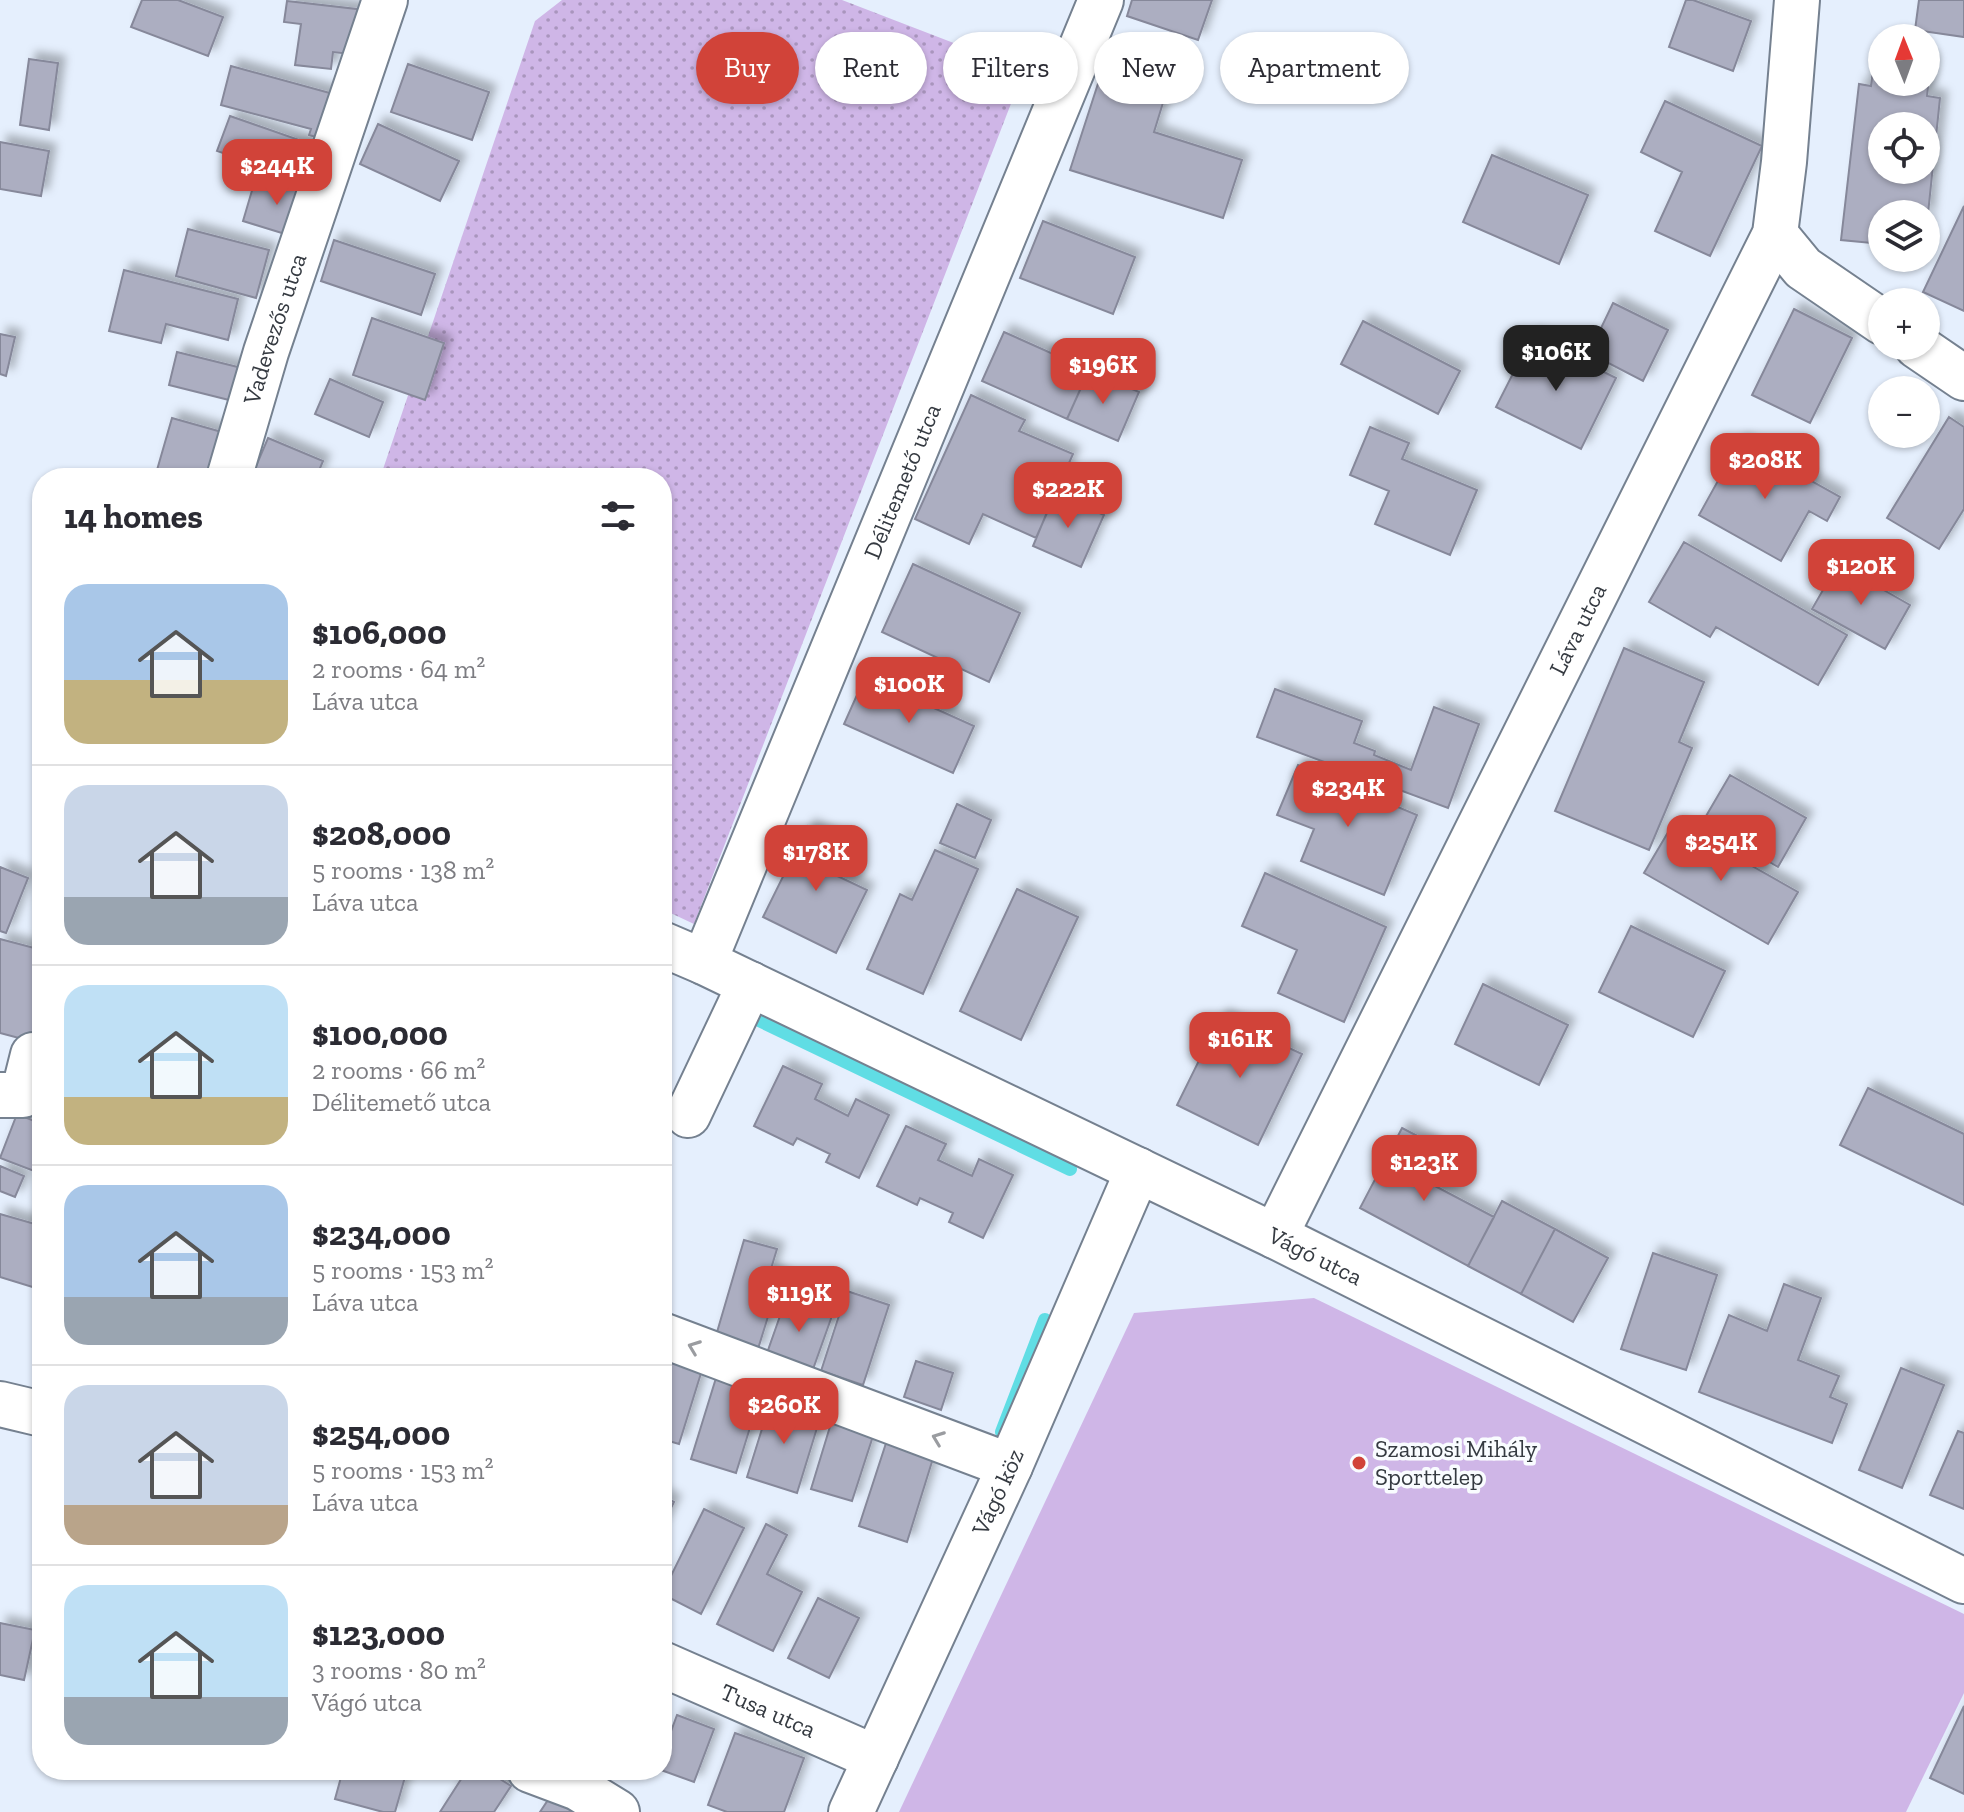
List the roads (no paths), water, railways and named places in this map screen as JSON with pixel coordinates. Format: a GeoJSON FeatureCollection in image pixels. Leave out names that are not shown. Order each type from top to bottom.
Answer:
{"type":"FeatureCollection","features":[{"type":"Feature","properties":{"kind":"street","name":"Vadevezős utca"},"geometry":{"type":"LineString","coordinates":[[232,468],[266,352],[385,0]]}},
{"type":"Feature","properties":{"kind":"street","name":"Délitemető utca"},"geometry":{"type":"LineString","coordinates":[[704,962],[1101,0]]}},
{"type":"Feature","properties":{"kind":"street","name":"Láva utca"},"geometry":{"type":"LineString","coordinates":[[1275,1236],[1775,234],[1797,0]]}},
{"type":"Feature","properties":{"kind":"street"},"geometry":{"type":"LineString","coordinates":[[1775,234],[1803,268],[1868,312]]}},
{"type":"Feature","properties":{"kind":"street"},"geometry":{"type":"LineString","coordinates":[[1938,360],[1964,378]]}},
{"type":"Feature","properties":{"kind":"street","name":"Vágó utca"},"geometry":{"type":"LineString","coordinates":[[672,948],[1275,1236],[1964,1581]]}},
{"type":"Feature","properties":{"kind":"street"},"geometry":{"type":"LineString","coordinates":[[688,1115],[750,984]]}},
{"type":"Feature","properties":{"kind":"street","name":"Vágó köz"},"geometry":{"type":"LineString","coordinates":[[851,1812],[1010,1466],[1138,1170]]}},
{"type":"Feature","properties":{"kind":"street"},"geometry":{"type":"LineString","coordinates":[[672,1339],[1010,1466]]}},
{"type":"Feature","properties":{"kind":"street"},"geometry":{"type":"LineString","coordinates":[[0,1404],[32,1412]]}},
{"type":"Feature","properties":{"kind":"street","name":"Tusa utca"},"geometry":{"type":"LineString","coordinates":[[672,1668],[876,1758]]}},
{"type":"Feature","properties":{"kind":"street"},"geometry":{"type":"LineString","coordinates":[[557,1780],[578,1788],[617,1812]]}},
{"type":"Feature","properties":{"kind":"waterway"},"geometry":{"type":"LineString","coordinates":[[757,1019],[1070,1169]]}},
{"type":"Feature","properties":{"kind":"waterway"},"geometry":{"type":"LineString","coordinates":[[1002,1432],[1045,1320]]}},
{"type":"Feature","properties":{"kind":"place","name":"Szamosi Mihály Sporttelep"},"geometry":{"type":"Point","coordinates":[1359,1463]}}]}
